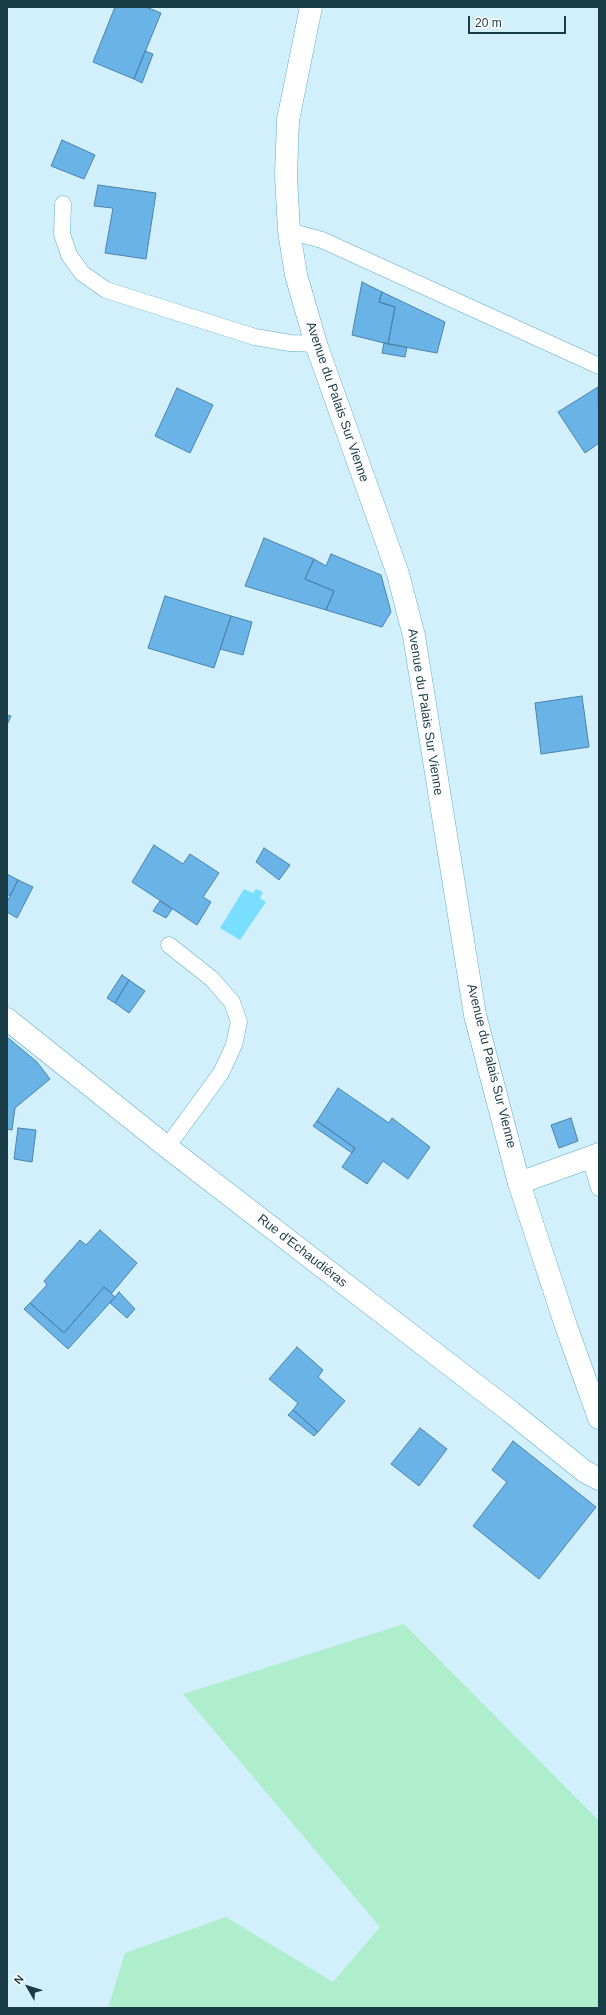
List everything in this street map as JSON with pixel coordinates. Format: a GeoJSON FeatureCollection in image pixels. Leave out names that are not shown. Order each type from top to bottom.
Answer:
{"type":"FeatureCollection","features":[{"type":"Feature","properties":{"kind":"main road","name":"Avenue du Palais Sur Vienne"},"geometry":{"type":"LineString","coordinates":[[312,7],[288,120],[286,176],[289,231],[296,276],[316,344],[398,574],[414,636],[476,1015],[519,1183],[566,1326],[599,1418]]}},
{"type":"Feature","properties":{"kind":"main road","name":"Rue d'Echaudiéras"},"geometry":{"type":"LineString","coordinates":[[7,1019],[167,1147],[512,1412],[584,1471],[599,1479]]}},
{"type":"Feature","properties":{"kind":"main road"},"geometry":{"type":"LineString","coordinates":[[519,1183],[594,1156]]}},
{"type":"Feature","properties":{"kind":"lane"},"geometry":{"type":"LineString","coordinates":[[63,204],[62,234],[69,255],[82,274],[106,290],[255,336],[290,343],[316,344]]}},
{"type":"Feature","properties":{"kind":"lane"},"geometry":{"type":"LineString","coordinates":[[289,231],[322,240],[599,366]]}},
{"type":"Feature","properties":{"kind":"lane"},"geometry":{"type":"LineString","coordinates":[[167,1147],[221,1073],[234,1045],[239,1022],[232,1002],[212,979],[169,944]]}},
{"type":"Feature","properties":{"kind":"lane"},"geometry":{"type":"LineString","coordinates":[[594,1156],[599,1188]]}},
{"type":"Feature","properties":{"kind":"green space"},"geometry":{"type":"Polygon","coordinates":[[[404,1624],[599,1821],[599,2008],[108,2008],[125,1953],[226,1917],[333,1982],[380,1927],[183,1694],[404,1624]]]}},
{"type":"Feature","properties":{"kind":"water"},"geometry":{"type":"Polygon","coordinates":[[[244,889],[253,893],[256,889],[263,892],[260,898],[266,902],[240,940],[220,928],[244,889]]]}},
{"type":"Feature","properties":{"kind":"building"},"geometry":{"type":"Polygon","coordinates":[[[115,7],[146,7],[161,13],[134,79],[93,62],[115,7]]]}},
{"type":"Feature","properties":{"kind":"building"},"geometry":{"type":"Polygon","coordinates":[[[145,51],[153,54],[142,83],[134,79],[145,51]]]}},
{"type":"Feature","properties":{"kind":"building"},"geometry":{"type":"Polygon","coordinates":[[[62,140],[95,155],[84,179],[51,166],[62,140]]]}},
{"type":"Feature","properties":{"kind":"building"},"geometry":{"type":"Polygon","coordinates":[[[98,185],[156,193],[146,259],[105,253],[113,208],[94,206],[98,185]]]}},
{"type":"Feature","properties":{"kind":"building"},"geometry":{"type":"Polygon","coordinates":[[[362,282],[382,292],[379,302],[395,307],[388,344],[352,335],[362,282]]]}},
{"type":"Feature","properties":{"kind":"building"},"geometry":{"type":"Polygon","coordinates":[[[382,292],[445,322],[437,353],[388,344],[395,307],[379,302],[382,292]]]}},
{"type":"Feature","properties":{"kind":"building"},"geometry":{"type":"Polygon","coordinates":[[[384,343],[407,347],[405,357],[382,353],[384,343]]]}},
{"type":"Feature","properties":{"kind":"building"},"geometry":{"type":"Polygon","coordinates":[[[598,387],[599,443],[585,453],[558,412],[598,387]]]}},
{"type":"Feature","properties":{"kind":"building"},"geometry":{"type":"Polygon","coordinates":[[[177,388],[213,405],[190,453],[155,436],[177,388]]]}},
{"type":"Feature","properties":{"kind":"building"},"geometry":{"type":"Polygon","coordinates":[[[264,538],[314,559],[305,579],[334,591],[326,610],[245,586],[264,538]]]}},
{"type":"Feature","properties":{"kind":"building"},"geometry":{"type":"Polygon","coordinates":[[[331,554],[381,575],[391,612],[382,627],[326,610],[334,591],[305,579],[314,559],[326,566],[331,554]]]}},
{"type":"Feature","properties":{"kind":"building"},"geometry":{"type":"Polygon","coordinates":[[[165,596],[231,616],[214,668],[148,648],[165,596]]]}},
{"type":"Feature","properties":{"kind":"building"},"geometry":{"type":"Polygon","coordinates":[[[231,616],[252,622],[243,655],[220,649],[231,616]]]}},
{"type":"Feature","properties":{"kind":"building"},"geometry":{"type":"Polygon","coordinates":[[[582,696],[589,747],[541,754],[535,703],[582,696]]]}},
{"type":"Feature","properties":{"kind":"building"},"geometry":{"type":"Polygon","coordinates":[[[7,715],[11,716],[7,725],[7,715]]]}},
{"type":"Feature","properties":{"kind":"building"},"geometry":{"type":"Polygon","coordinates":[[[154,845],[183,864],[190,854],[219,873],[203,897],[211,902],[197,925],[132,882],[154,845]]]}},
{"type":"Feature","properties":{"kind":"building"},"geometry":{"type":"Polygon","coordinates":[[[264,848],[290,865],[279,880],[256,862],[264,848]]]}},
{"type":"Feature","properties":{"kind":"building"},"geometry":{"type":"Polygon","coordinates":[[[7,874],[18,880],[10,896],[7,894],[7,874]]]}},
{"type":"Feature","properties":{"kind":"building"},"geometry":{"type":"Polygon","coordinates":[[[18,880],[33,887],[17,918],[7,912],[7,902],[18,880]]]}},
{"type":"Feature","properties":{"kind":"building"},"geometry":{"type":"Polygon","coordinates":[[[160,901],[172,909],[166,918],[153,911],[160,901]]]}},
{"type":"Feature","properties":{"kind":"building"},"geometry":{"type":"Polygon","coordinates":[[[122,975],[129,980],[115,1003],[107,998],[122,975]]]}},
{"type":"Feature","properties":{"kind":"building"},"geometry":{"type":"Polygon","coordinates":[[[129,980],[145,991],[129,1013],[115,1003],[129,980]]]}},
{"type":"Feature","properties":{"kind":"building"},"geometry":{"type":"Polygon","coordinates":[[[7,1037],[37,1062],[50,1079],[15,1108],[12,1130],[7,1129],[7,1037]]]}},
{"type":"Feature","properties":{"kind":"building"},"geometry":{"type":"Polygon","coordinates":[[[338,1088],[389,1123],[392,1118],[430,1147],[408,1179],[383,1161],[367,1184],[342,1167],[355,1148],[317,1121],[338,1088]]]}},
{"type":"Feature","properties":{"kind":"building"},"geometry":{"type":"Polygon","coordinates":[[[571,1118],[578,1141],[559,1148],[551,1125],[571,1118]]]}},
{"type":"Feature","properties":{"kind":"building"},"geometry":{"type":"Polygon","coordinates":[[[317,1121],[355,1148],[352,1153],[313,1126],[317,1121]]]}},
{"type":"Feature","properties":{"kind":"building"},"geometry":{"type":"Polygon","coordinates":[[[18,1128],[36,1130],[32,1162],[14,1159],[18,1128]]]}},
{"type":"Feature","properties":{"kind":"building"},"geometry":{"type":"Polygon","coordinates":[[[100,1230],[137,1263],[112,1293],[104,1287],[64,1333],[30,1303],[47,1285],[44,1281],[80,1240],[86,1245],[100,1230]]]}},
{"type":"Feature","properties":{"kind":"building"},"geometry":{"type":"Polygon","coordinates":[[[104,1287],[115,1297],[68,1349],[24,1309],[30,1303],[64,1333],[104,1287]]]}},
{"type":"Feature","properties":{"kind":"building"},"geometry":{"type":"Polygon","coordinates":[[[119,1292],[135,1309],[127,1318],[110,1303],[119,1292]]]}},
{"type":"Feature","properties":{"kind":"building"},"geometry":{"type":"Polygon","coordinates":[[[297,1347],[323,1370],[318,1377],[345,1401],[318,1432],[293,1410],[298,1403],[269,1379],[297,1347]]]}},
{"type":"Feature","properties":{"kind":"building"},"geometry":{"type":"Polygon","coordinates":[[[293,1410],[318,1432],[314,1436],[288,1415],[293,1410]]]}},
{"type":"Feature","properties":{"kind":"building"},"geometry":{"type":"Polygon","coordinates":[[[420,1428],[447,1449],[419,1486],[391,1464],[420,1428]]]}},
{"type":"Feature","properties":{"kind":"building"},"geometry":{"type":"Polygon","coordinates":[[[513,1441],[596,1507],[539,1579],[473,1526],[507,1482],[492,1470],[513,1441]]]}}]}
